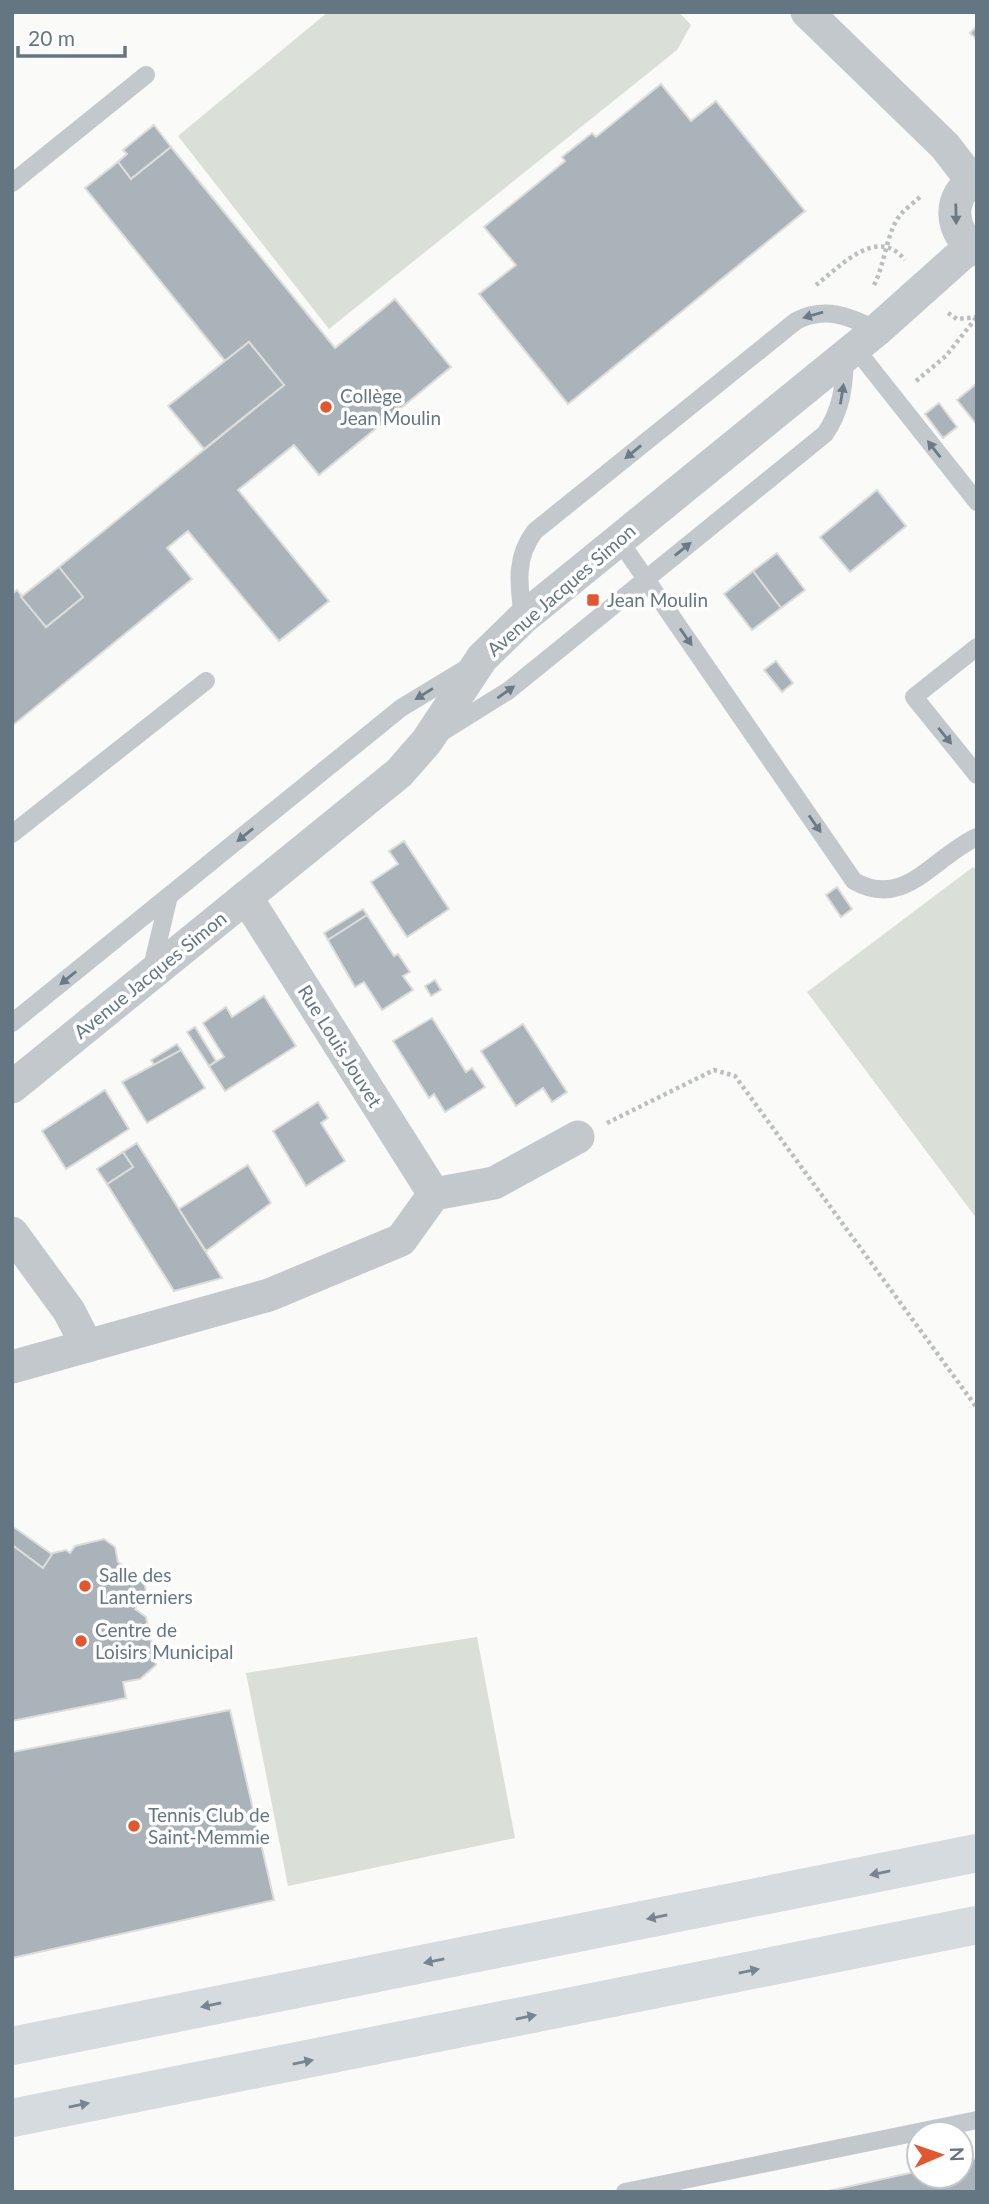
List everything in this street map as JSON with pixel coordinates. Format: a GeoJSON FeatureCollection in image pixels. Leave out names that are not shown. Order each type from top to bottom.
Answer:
{"type":"FeatureCollection","features":[{"type":"Feature","properties":{"kind":"main road"},"geometry":{"type":"LineString","coordinates":[[12,2046],[967,1853]]}},
{"type":"Feature","properties":{"kind":"main road"},"geometry":{"type":"LineString","coordinates":[[12,2118],[977,1925]]}},
{"type":"Feature","properties":{"kind":"street"},"geometry":{"type":"LineString","coordinates":[[807,12],[945,146],[974,180],[960,193],[954,211],[957,230],[974,248]]}},
{"type":"Feature","properties":{"kind":"street","name":"Avenue Jacques Simon"},"geometry":{"type":"LineString","coordinates":[[12,1087],[399,773],[427,741],[482,658],[523,618],[974,248]]}},
{"type":"Feature","properties":{"kind":"street","name":"Rue Louis Jouvet"},"geometry":{"type":"LineString","coordinates":[[246,897],[434,1194]]}},
{"type":"Feature","properties":{"kind":"street"},"geometry":{"type":"LineString","coordinates":[[12,1367],[269,1295],[401,1240],[434,1194],[494,1183],[578,1137]]}},
{"type":"Feature","properties":{"kind":"street"},"geometry":{"type":"LineString","coordinates":[[12,1233],[69,1311],[87,1346]]}},
{"type":"Feature","properties":{"kind":"lane"},"geometry":{"type":"LineString","coordinates":[[12,183],[146,75]]}},
{"type":"Feature","properties":{"kind":"lane"},"geometry":{"type":"LineString","coordinates":[[523,618],[520,562],[524,545],[535,531],[796,321],[810,314],[824,312],[852,318],[859,345],[977,502]]}},
{"type":"Feature","properties":{"kind":"lane"},"geometry":{"type":"LineString","coordinates":[[427,741],[508,691],[825,434],[838,416],[859,345]]}},
{"type":"Feature","properties":{"kind":"lane"},"geometry":{"type":"LineString","coordinates":[[619,540],[854,881],[869,890],[897,890],[977,837]]}},
{"type":"Feature","properties":{"kind":"lane"},"geometry":{"type":"LineString","coordinates":[[977,647],[914,697],[977,775]]}},
{"type":"Feature","properties":{"kind":"lane"},"geometry":{"type":"LineString","coordinates":[[12,1023],[401,708],[482,658]]}},
{"type":"Feature","properties":{"kind":"lane"},"geometry":{"type":"LineString","coordinates":[[12,834],[206,681]]}},
{"type":"Feature","properties":{"kind":"lane"},"geometry":{"type":"LineString","coordinates":[[150,976],[169,896]]}},
{"type":"Feature","properties":{"kind":"lane"},"geometry":{"type":"LineString","coordinates":[[625,2192],[977,2120]]}},
{"type":"Feature","properties":{"kind":"path"},"geometry":{"type":"LineString","coordinates":[[578,1137],[714,1070],[735,1076],[977,1408]]}},
{"type":"Feature","properties":{"kind":"shaded area"},"geometry":{"type":"Polygon","coordinates":[[[328,12],[679,12],[691,25],[677,50],[329,329],[178,136],[328,12]]]}},
{"type":"Feature","properties":{"kind":"shaded area"},"geometry":{"type":"Polygon","coordinates":[[[973,867],[977,871],[977,1219],[807,992],[973,867]]]}},
{"type":"Feature","properties":{"kind":"shaded area"},"geometry":{"type":"Polygon","coordinates":[[[477,1637],[515,1838],[288,1886],[246,1673],[477,1637]]]}},
{"type":"Feature","properties":{"kind":"building"},"geometry":{"type":"Polygon","coordinates":[[[977,26],[977,40],[970,33],[977,26]]]}},
{"type":"Feature","properties":{"kind":"building"},"geometry":{"type":"Polygon","coordinates":[[[661,84],[691,121],[716,101],[805,211],[568,404],[479,294],[516,265],[484,227],[565,161],[562,157],[592,133],[596,137],[661,84]]]}},
{"type":"Feature","properties":{"kind":"building"},"geometry":{"type":"Polygon","coordinates":[[[154,125],[171,147],[131,179],[118,162],[127,154],[123,150],[154,125]]]}},
{"type":"Feature","properties":{"kind":"building"},"geometry":{"type":"Polygon","coordinates":[[[171,147],[335,348],[395,299],[451,367],[319,475],[294,445],[238,490],[329,601],[279,641],[188,531],[167,548],[192,579],[12,726],[12,594],[17,590],[46,627],[83,597],[59,567],[284,385],[249,342],[225,361],[85,188],[118,162],[131,179],[171,147]]]}},
{"type":"Feature","properties":{"kind":"building"},"geometry":{"type":"Polygon","coordinates":[[[249,342],[284,385],[204,449],[168,406],[249,342]]]}},
{"type":"Feature","properties":{"kind":"building"},"geometry":{"type":"Polygon","coordinates":[[[977,386],[977,425],[957,400],[977,386]]]}},
{"type":"Feature","properties":{"kind":"building"},"geometry":{"type":"Polygon","coordinates":[[[939,403],[957,427],[943,438],[925,414],[939,403]]]}},
{"type":"Feature","properties":{"kind":"building"},"geometry":{"type":"Polygon","coordinates":[[[877,490],[906,526],[850,572],[820,537],[877,490]]]}},
{"type":"Feature","properties":{"kind":"building"},"geometry":{"type":"Polygon","coordinates":[[[777,553],[805,590],[781,608],[753,571],[777,553]]]}},
{"type":"Feature","properties":{"kind":"building"},"geometry":{"type":"Polygon","coordinates":[[[59,567],[83,597],[46,627],[21,597],[59,567]]]}},
{"type":"Feature","properties":{"kind":"building"},"geometry":{"type":"Polygon","coordinates":[[[753,571],[781,608],[752,630],[724,594],[753,571]]]}},
{"type":"Feature","properties":{"kind":"building"},"geometry":{"type":"Polygon","coordinates":[[[776,661],[793,683],[782,692],[764,670],[776,661]]]}},
{"type":"Feature","properties":{"kind":"building"},"geometry":{"type":"Polygon","coordinates":[[[404,841],[449,909],[407,937],[371,882],[398,864],[389,851],[404,841]]]}},
{"type":"Feature","properties":{"kind":"building"},"geometry":{"type":"Polygon","coordinates":[[[837,887],[852,909],[841,917],[826,895],[837,887]]]}},
{"type":"Feature","properties":{"kind":"building"},"geometry":{"type":"Polygon","coordinates":[[[363,909],[367,915],[328,940],[324,933],[363,909]]]}},
{"type":"Feature","properties":{"kind":"building"},"geometry":{"type":"Polygon","coordinates":[[[367,915],[394,956],[398,954],[410,972],[403,976],[413,990],[382,1010],[364,982],[355,987],[328,940],[367,915]]]}},
{"type":"Feature","properties":{"kind":"building"},"geometry":{"type":"Polygon","coordinates":[[[435,980],[441,990],[431,996],[425,986],[435,980]]]}},
{"type":"Feature","properties":{"kind":"building"},"geometry":{"type":"Polygon","coordinates":[[[264,996],[296,1046],[225,1091],[209,1066],[224,1057],[203,1023],[226,1007],[232,1017],[264,996]]]}},
{"type":"Feature","properties":{"kind":"building"},"geometry":{"type":"Polygon","coordinates":[[[432,1018],[466,1072],[472,1068],[485,1087],[445,1112],[434,1094],[429,1098],[393,1041],[432,1018]]]}},
{"type":"Feature","properties":{"kind":"building"},"geometry":{"type":"Polygon","coordinates":[[[523,1024],[567,1092],[552,1102],[543,1088],[516,1106],[481,1051],[523,1024]]]}},
{"type":"Feature","properties":{"kind":"building"},"geometry":{"type":"Polygon","coordinates":[[[195,1027],[216,1061],[209,1066],[187,1032],[195,1027]]]}},
{"type":"Feature","properties":{"kind":"building"},"geometry":{"type":"Polygon","coordinates":[[[177,1044],[181,1050],[155,1066],[151,1060],[177,1044]]]}},
{"type":"Feature","properties":{"kind":"building"},"geometry":{"type":"Polygon","coordinates":[[[181,1050],[205,1088],[147,1123],[122,1082],[181,1050]]]}},
{"type":"Feature","properties":{"kind":"building"},"geometry":{"type":"Polygon","coordinates":[[[105,1090],[129,1129],[66,1169],[42,1131],[105,1090]]]}},
{"type":"Feature","properties":{"kind":"building"},"geometry":{"type":"Polygon","coordinates":[[[318,1102],[328,1118],[321,1123],[345,1161],[306,1186],[273,1131],[318,1102]]]}},
{"type":"Feature","properties":{"kind":"building"},"geometry":{"type":"Polygon","coordinates":[[[137,1143],[222,1278],[174,1291],[107,1184],[133,1167],[123,1152],[137,1143]]]}},
{"type":"Feature","properties":{"kind":"building"},"geometry":{"type":"Polygon","coordinates":[[[123,1152],[133,1167],[107,1184],[97,1169],[123,1152]]]}},
{"type":"Feature","properties":{"kind":"building"},"geometry":{"type":"Polygon","coordinates":[[[248,1165],[271,1203],[206,1251],[179,1209],[248,1165]]]}},
{"type":"Feature","properties":{"kind":"building"},"geometry":{"type":"Polygon","coordinates":[[[12,1526],[53,1555],[43,1568],[12,1545],[12,1526]]]}},
{"type":"Feature","properties":{"kind":"building","name":"Centre de Loisirs Municipal"},"geometry":{"type":"Polygon","coordinates":[[[104,1539],[115,1547],[118,1562],[144,1580],[146,1592],[135,1609],[146,1617],[156,1665],[140,1679],[123,1682],[126,1698],[12,1721],[12,1545],[43,1568],[53,1553],[66,1550],[70,1553],[75,1546],[104,1539]]]}},
{"type":"Feature","properties":{"kind":"building","name":"Tennis Club de Saint-Memmie"},"geometry":{"type":"Polygon","coordinates":[[[230,1710],[274,1900],[12,1958],[12,1752],[230,1710]]]}},
{"type":"Feature","properties":{"kind":"building"},"geometry":{"type":"Polygon","coordinates":[[[975,2158],[977,2192],[824,2192],[905,2174],[905,2190],[975,2190],[975,2158]]]}},
{"type":"Feature","properties":{"kind":"place","name":"Collège Jean Moulin"},"geometry":{"type":"Point","coordinates":[326,407]}},
{"type":"Feature","properties":{"kind":"place","name":"Jean Moulin"},"geometry":{"type":"Point","coordinates":[593,600]}},
{"type":"Feature","properties":{"kind":"place","name":"Salle des Lanterniers"},"geometry":{"type":"Point","coordinates":[85,1586]}},
{"type":"Feature","properties":{"kind":"place","name":"Centre de Loisirs Municipal"},"geometry":{"type":"Point","coordinates":[81,1641]}},
{"type":"Feature","properties":{"kind":"place","name":"Tennis Club de Saint-Memmie"},"geometry":{"type":"Point","coordinates":[134,1826]}}]}
